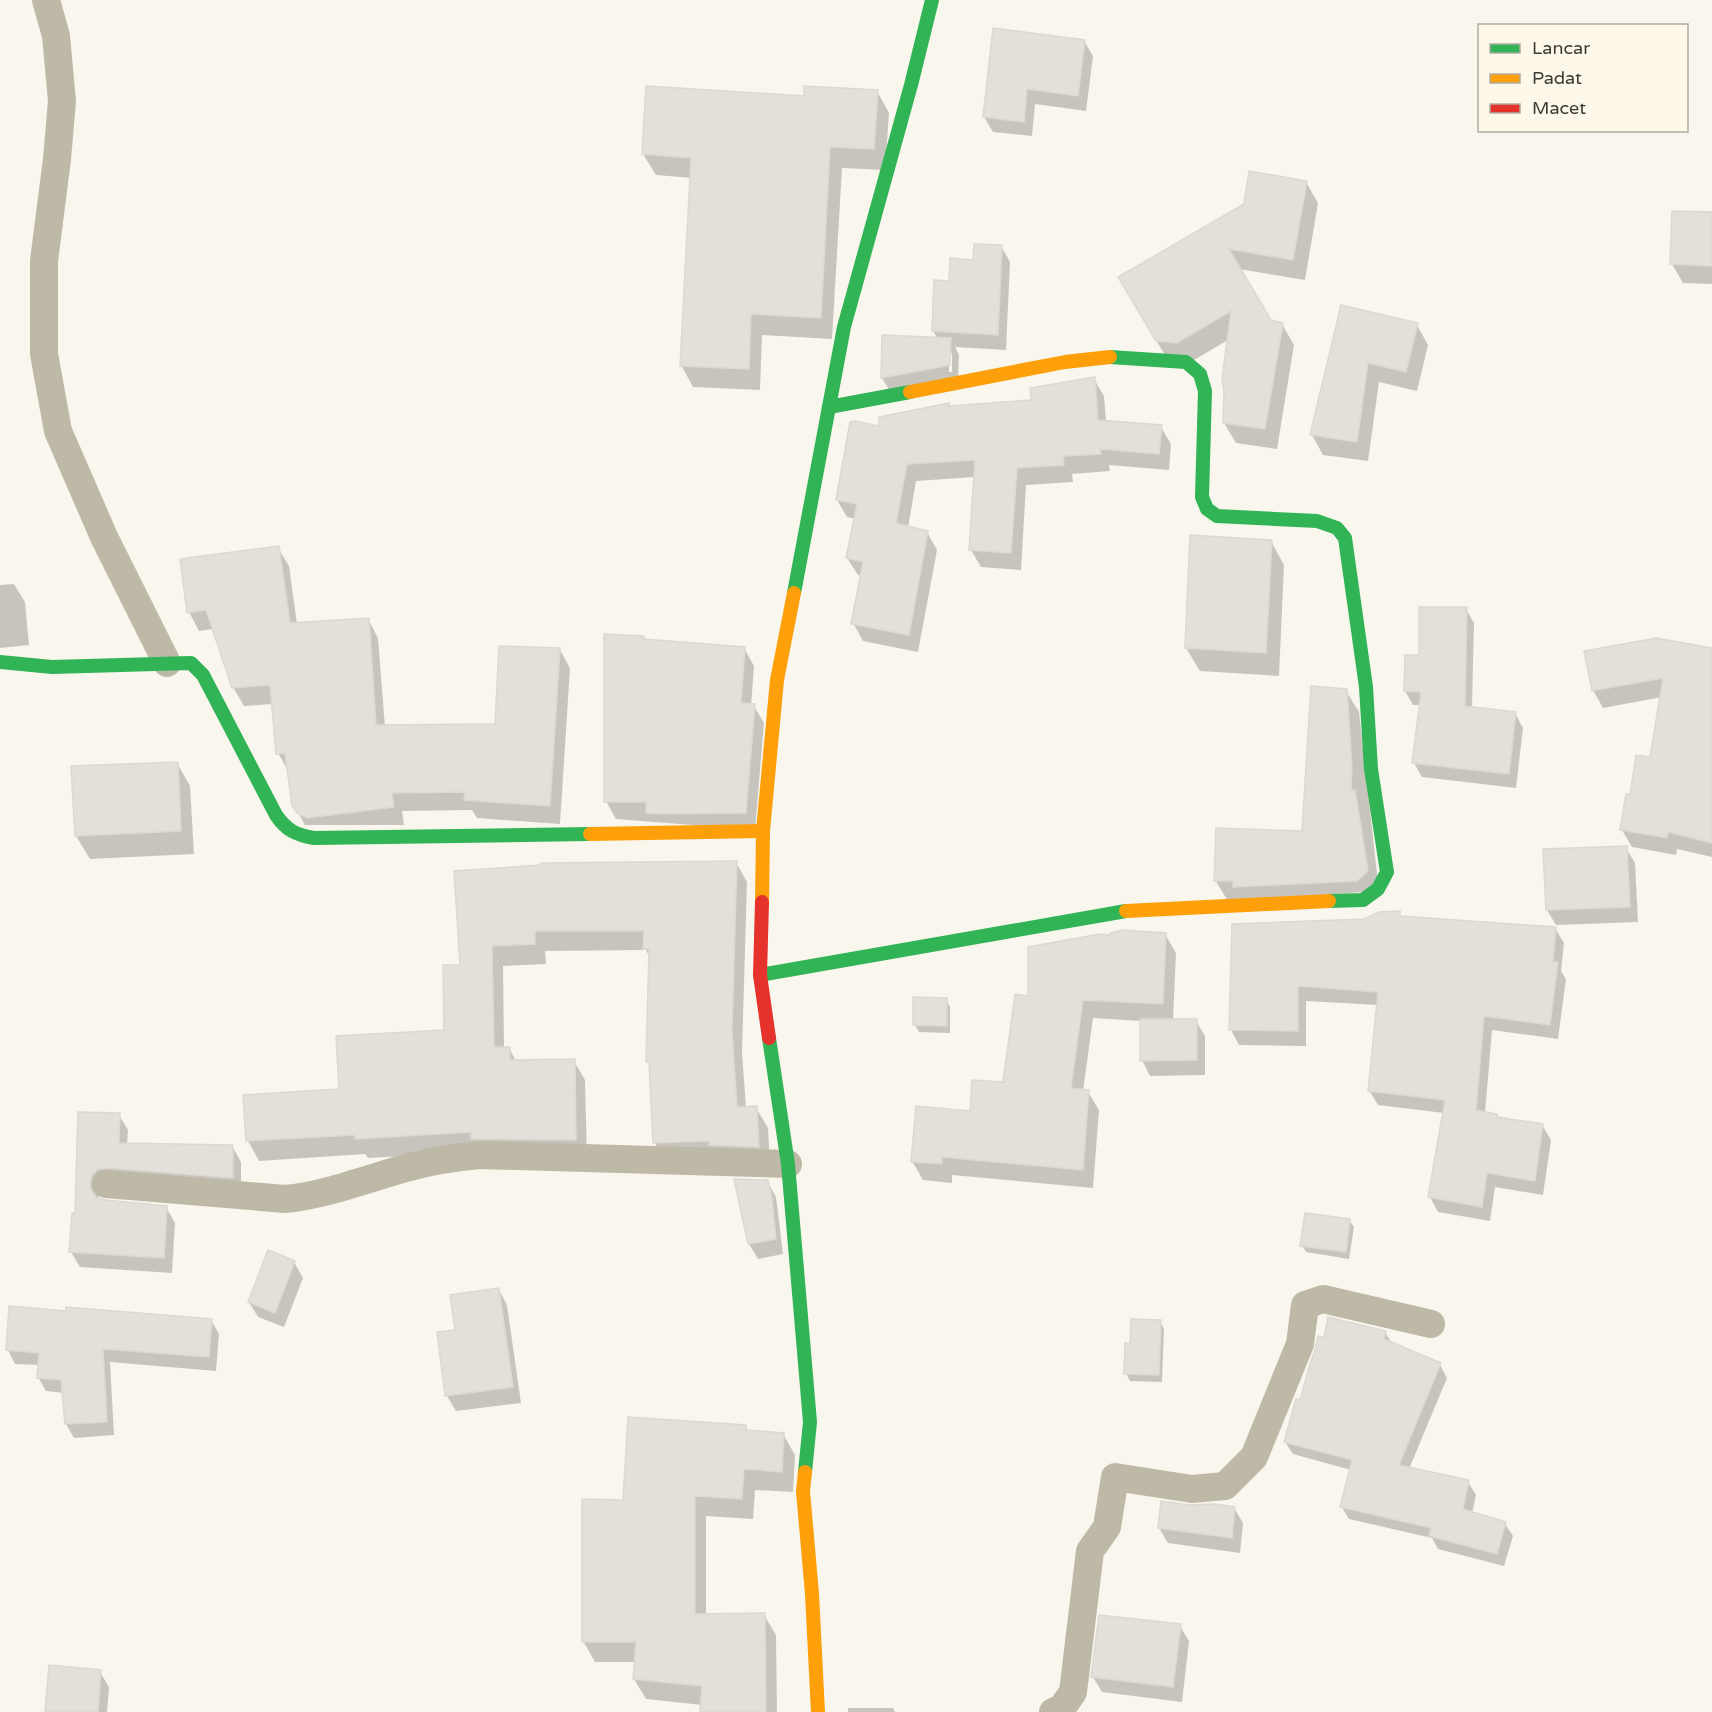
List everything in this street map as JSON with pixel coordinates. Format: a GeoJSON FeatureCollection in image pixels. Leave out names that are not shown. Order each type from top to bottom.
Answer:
{"type":"FeatureCollection","features":[{"type":"Feature","properties":{"kind":"street"},"geometry":{"type":"LineString","coordinates":[[46,0],[56,36],[62,101],[44,261],[44,354],[58,431],[104,537],[167,663]]}},
{"type":"Feature","properties":{"kind":"street"},"geometry":{"type":"LineString","coordinates":[[818,1712],[812,1594],[803,1491],[810,1422],[788,1164],[760,975],[763,831],[777,680],[844,327],[911,85],[932,0]]}},
{"type":"Feature","properties":{"kind":"street"},"geometry":{"type":"LineString","coordinates":[[760,975],[1131,910],[1362,900],[1376,892],[1387,872],[1371,769],[1366,687],[1345,538],[1337,528],[1317,521],[1217,516],[1207,509],[1202,497],[1205,391],[1203,378],[1197,370],[1186,362],[1104,357],[1065,362],[829,407]]}},
{"type":"Feature","properties":{"kind":"street"},"geometry":{"type":"LineString","coordinates":[[0,662],[52,667],[191,663],[203,675],[282,825],[298,836],[314,838],[763,831]]}},
{"type":"Feature","properties":{"kind":"street"},"geometry":{"type":"LineString","coordinates":[[106,1185],[285,1199],[306,1197],[408,1167],[448,1158],[480,1155],[788,1164]]}},
{"type":"Feature","properties":{"kind":"street"},"geometry":{"type":"LineString","coordinates":[[1053,1712],[1062,1708],[1073,1692],[1090,1551],[1107,1527],[1115,1478],[1192,1489],[1224,1486],[1254,1457],[1300,1344],[1305,1305],[1323,1299],[1431,1324]]}},
{"type":"Feature","properties":{"kind":"building"},"geometry":{"type":"Polygon","coordinates":[[[993,28],[1085,40],[1078,96],[1027,89],[1024,122],[983,117],[993,28]]]}},
{"type":"Feature","properties":{"kind":"building"},"geometry":{"type":"Polygon","coordinates":[[[646,86],[804,96],[804,86],[878,90],[874,149],[830,147],[821,318],[751,314],[749,369],[680,366],[691,158],[642,154],[646,86]]]}},
{"type":"Feature","properties":{"kind":"building"},"geometry":{"type":"Polygon","coordinates":[[[1249,171],[1307,181],[1293,260],[1229,249],[1271,320],[1283,323],[1265,429],[1223,423],[1222,379],[1231,311],[1177,343],[1156,341],[1118,277],[1244,204],[1249,171]]]}},
{"type":"Feature","properties":{"kind":"building"},"geometry":{"type":"Polygon","coordinates":[[[1672,211],[1712,212],[1712,266],[1670,264],[1672,211]]]}},
{"type":"Feature","properties":{"kind":"building"},"geometry":{"type":"Polygon","coordinates":[[[974,244],[1002,245],[998,335],[932,331],[934,280],[949,281],[950,258],[973,260],[974,244]]]}},
{"type":"Feature","properties":{"kind":"building"},"geometry":{"type":"Polygon","coordinates":[[[1341,305],[1418,323],[1406,372],[1368,363],[1357,442],[1310,435],[1341,305]]]}},
{"type":"Feature","properties":{"kind":"building"},"geometry":{"type":"Polygon","coordinates":[[[882,335],[951,338],[950,365],[881,378],[882,335]]]}},
{"type":"Feature","properties":{"kind":"building"},"geometry":{"type":"Polygon","coordinates":[[[1095,377],[1098,420],[1162,425],[1159,454],[1100,449],[1101,454],[1063,456],[1064,465],[1017,468],[1011,553],[969,550],[975,460],[907,464],[896,523],[928,531],[909,635],[851,624],[863,562],[846,558],[857,504],[836,500],[850,422],[879,426],[879,417],[949,403],[949,406],[1031,400],[1030,388],[1095,377]]]}},
{"type":"Feature","properties":{"kind":"building"},"geometry":{"type":"Polygon","coordinates":[[[1190,535],[1272,540],[1266,653],[1185,648],[1190,535]]]}},
{"type":"Feature","properties":{"kind":"building"},"geometry":{"type":"Polygon","coordinates":[[[279,546],[290,623],[369,618],[376,725],[495,724],[499,646],[560,648],[550,806],[464,800],[465,792],[392,793],[394,807],[307,818],[297,813],[292,806],[285,753],[276,754],[270,685],[232,688],[206,610],[187,613],[180,559],[279,546]]]}},
{"type":"Feature","properties":{"kind":"building"},"geometry":{"type":"Polygon","coordinates":[[[1419,607],[1467,607],[1465,706],[1516,712],[1509,774],[1412,763],[1421,692],[1404,691],[1405,655],[1419,655],[1419,607]]]}},
{"type":"Feature","properties":{"kind":"building"},"geometry":{"type":"Polygon","coordinates":[[[604,634],[745,647],[741,703],[755,704],[746,813],[646,813],[646,802],[604,802],[604,634]]]}},
{"type":"Feature","properties":{"kind":"building"},"geometry":{"type":"Polygon","coordinates":[[[1656,638],[1712,648],[1712,843],[1668,832],[1667,838],[1620,830],[1626,794],[1630,795],[1636,755],[1650,757],[1663,678],[1592,691],[1584,651],[1656,638]]]}},
{"type":"Feature","properties":{"kind":"building"},"geometry":{"type":"Polygon","coordinates":[[[1311,686],[1347,689],[1352,768],[1351,790],[1355,790],[1368,870],[1357,881],[1233,887],[1233,881],[1214,881],[1216,828],[1302,831],[1311,686]]]}},
{"type":"Feature","properties":{"kind":"building"},"geometry":{"type":"Polygon","coordinates":[[[178,762],[181,831],[75,836],[71,766],[178,762]]]}},
{"type":"Feature","properties":{"kind":"building"},"geometry":{"type":"Polygon","coordinates":[[[1627,846],[1630,907],[1546,910],[1543,849],[1627,846]]]}},
{"type":"Feature","properties":{"kind":"building"},"geometry":{"type":"Polygon","coordinates":[[[737,861],[732,1031],[737,1107],[757,1106],[759,1147],[709,1145],[709,1141],[653,1143],[649,1062],[646,1062],[649,949],[643,949],[644,931],[535,931],[535,944],[492,946],[494,1047],[510,1047],[510,1060],[575,1059],[576,1140],[471,1139],[471,1132],[355,1139],[355,1135],[246,1141],[243,1095],[339,1089],[336,1036],[444,1030],[443,965],[460,965],[454,871],[541,865],[541,863],[737,861]]]}},
{"type":"Feature","properties":{"kind":"building"},"geometry":{"type":"Polygon","coordinates":[[[1400,911],[1400,916],[1556,927],[1553,962],[1558,962],[1550,1025],[1484,1016],[1476,1110],[1497,1114],[1497,1117],[1543,1124],[1535,1181],[1487,1173],[1482,1207],[1428,1197],[1445,1100],[1368,1091],[1378,992],[1298,986],[1298,1031],[1229,1030],[1232,924],[1364,919],[1379,912],[1400,911]]]}},
{"type":"Feature","properties":{"kind":"building"},"geometry":{"type":"Polygon","coordinates":[[[1123,930],[1166,933],[1163,1004],[1083,1000],[1071,1088],[1089,1090],[1083,1170],[942,1157],[942,1164],[911,1162],[916,1106],[970,1111],[972,1080],[1003,1082],[1015,994],[1028,996],[1028,947],[1100,934],[1110,935],[1110,933],[1123,930]]]}},
{"type":"Feature","properties":{"kind":"building"},"geometry":{"type":"Polygon","coordinates":[[[913,997],[947,998],[947,1026],[913,1025],[913,997]]]}},
{"type":"Feature","properties":{"kind":"building"},"geometry":{"type":"Polygon","coordinates":[[[1140,1019],[1197,1019],[1197,1060],[1140,1061],[1140,1019]]]}},
{"type":"Feature","properties":{"kind":"building"},"geometry":{"type":"Polygon","coordinates":[[[78,1112],[120,1113],[119,1143],[233,1145],[233,1178],[107,1168],[98,1169],[92,1175],[91,1190],[97,1198],[167,1206],[164,1258],[69,1252],[72,1213],[75,1213],[78,1112]]]}},
{"type":"Feature","properties":{"kind":"building"},"geometry":{"type":"Polygon","coordinates":[[[734,1179],[768,1180],[776,1239],[748,1244],[734,1179]]]}},
{"type":"Feature","properties":{"kind":"building"},"geometry":{"type":"Polygon","coordinates":[[[1305,1213],[1350,1219],[1346,1252],[1300,1246],[1305,1213]]]}},
{"type":"Feature","properties":{"kind":"building"},"geometry":{"type":"Polygon","coordinates":[[[268,1250],[295,1261],[275,1313],[248,1302],[268,1250]]]}},
{"type":"Feature","properties":{"kind":"building"},"geometry":{"type":"Polygon","coordinates":[[[499,1288],[513,1387],[445,1396],[437,1332],[455,1330],[450,1295],[499,1288]]]}},
{"type":"Feature","properties":{"kind":"building"},"geometry":{"type":"Polygon","coordinates":[[[9,1306],[66,1311],[66,1307],[212,1319],[209,1357],[103,1349],[107,1422],[65,1424],[61,1380],[37,1378],[39,1353],[6,1350],[9,1306]]]}},
{"type":"Feature","properties":{"kind":"building"},"geometry":{"type":"Polygon","coordinates":[[[1328,1317],[1386,1331],[1384,1339],[1441,1363],[1399,1465],[1469,1480],[1463,1509],[1506,1522],[1497,1554],[1429,1536],[1431,1528],[1340,1507],[1352,1460],[1284,1442],[1296,1399],[1300,1400],[1318,1336],[1324,1337],[1328,1317]]]}},
{"type":"Feature","properties":{"kind":"building"},"geometry":{"type":"Polygon","coordinates":[[[1131,1319],[1161,1320],[1159,1375],[1124,1374],[1125,1343],[1130,1344],[1131,1319]]]}},
{"type":"Feature","properties":{"kind":"building"},"geometry":{"type":"Polygon","coordinates":[[[628,1417],[746,1425],[746,1430],[784,1433],[782,1472],[744,1469],[742,1499],[695,1496],[695,1614],[765,1613],[766,1712],[700,1712],[702,1686],[633,1679],[636,1642],[582,1642],[582,1499],[623,1500],[628,1417]]]}},
{"type":"Feature","properties":{"kind":"building"},"geometry":{"type":"Polygon","coordinates":[[[1161,1501],[1235,1507],[1232,1538],[1158,1528],[1161,1501]]]}},
{"type":"Feature","properties":{"kind":"building"},"geometry":{"type":"Polygon","coordinates":[[[1099,1615],[1181,1624],[1173,1687],[1091,1677],[1099,1615]]]}},
{"type":"Feature","properties":{"kind":"building"},"geometry":{"type":"Polygon","coordinates":[[[49,1665],[101,1670],[98,1712],[45,1712],[49,1665]]]}},
{"type":"Feature","properties":{"kind":"traffic: fast"},"geometry":{"type":"LineString","coordinates":[[794,593],[844,327],[911,85],[932,0]]}},
{"type":"Feature","properties":{"kind":"traffic: fast"},"geometry":{"type":"LineString","coordinates":[[1110,357],[1186,362],[1200,374],[1205,391],[1202,497],[1207,509],[1217,516],[1317,521],[1337,528],[1345,538],[1366,687],[1371,769],[1387,872],[1378,889],[1363,900],[1329,901]]}},
{"type":"Feature","properties":{"kind":"traffic: fast"},"geometry":{"type":"LineString","coordinates":[[829,407],[910,392]]}},
{"type":"Feature","properties":{"kind":"traffic: fast"},"geometry":{"type":"LineString","coordinates":[[0,662],[52,667],[191,663],[203,675],[276,815],[288,828],[302,835],[314,838],[590,834]]}},
{"type":"Feature","properties":{"kind":"traffic: fast"},"geometry":{"type":"LineString","coordinates":[[760,975],[1126,911]]}},
{"type":"Feature","properties":{"kind":"traffic: fast"},"geometry":{"type":"LineString","coordinates":[[769,1038],[788,1164],[810,1422],[805,1472]]}},
{"type":"Feature","properties":{"kind":"traffic: slow"},"geometry":{"type":"LineString","coordinates":[[910,392],[1065,362],[1110,357]]}},
{"type":"Feature","properties":{"kind":"traffic: slow"},"geometry":{"type":"LineString","coordinates":[[762,902],[763,831],[777,680],[794,593]]}},
{"type":"Feature","properties":{"kind":"traffic: slow"},"geometry":{"type":"LineString","coordinates":[[590,834],[763,831]]}},
{"type":"Feature","properties":{"kind":"traffic: slow"},"geometry":{"type":"LineString","coordinates":[[1126,911],[1329,901]]}},
{"type":"Feature","properties":{"kind":"traffic: slow"},"geometry":{"type":"LineString","coordinates":[[805,1472],[803,1491],[812,1594],[818,1712]]}},
{"type":"Feature","properties":{"kind":"traffic: jam"},"geometry":{"type":"LineString","coordinates":[[762,902],[760,975],[769,1038]]}}]}
